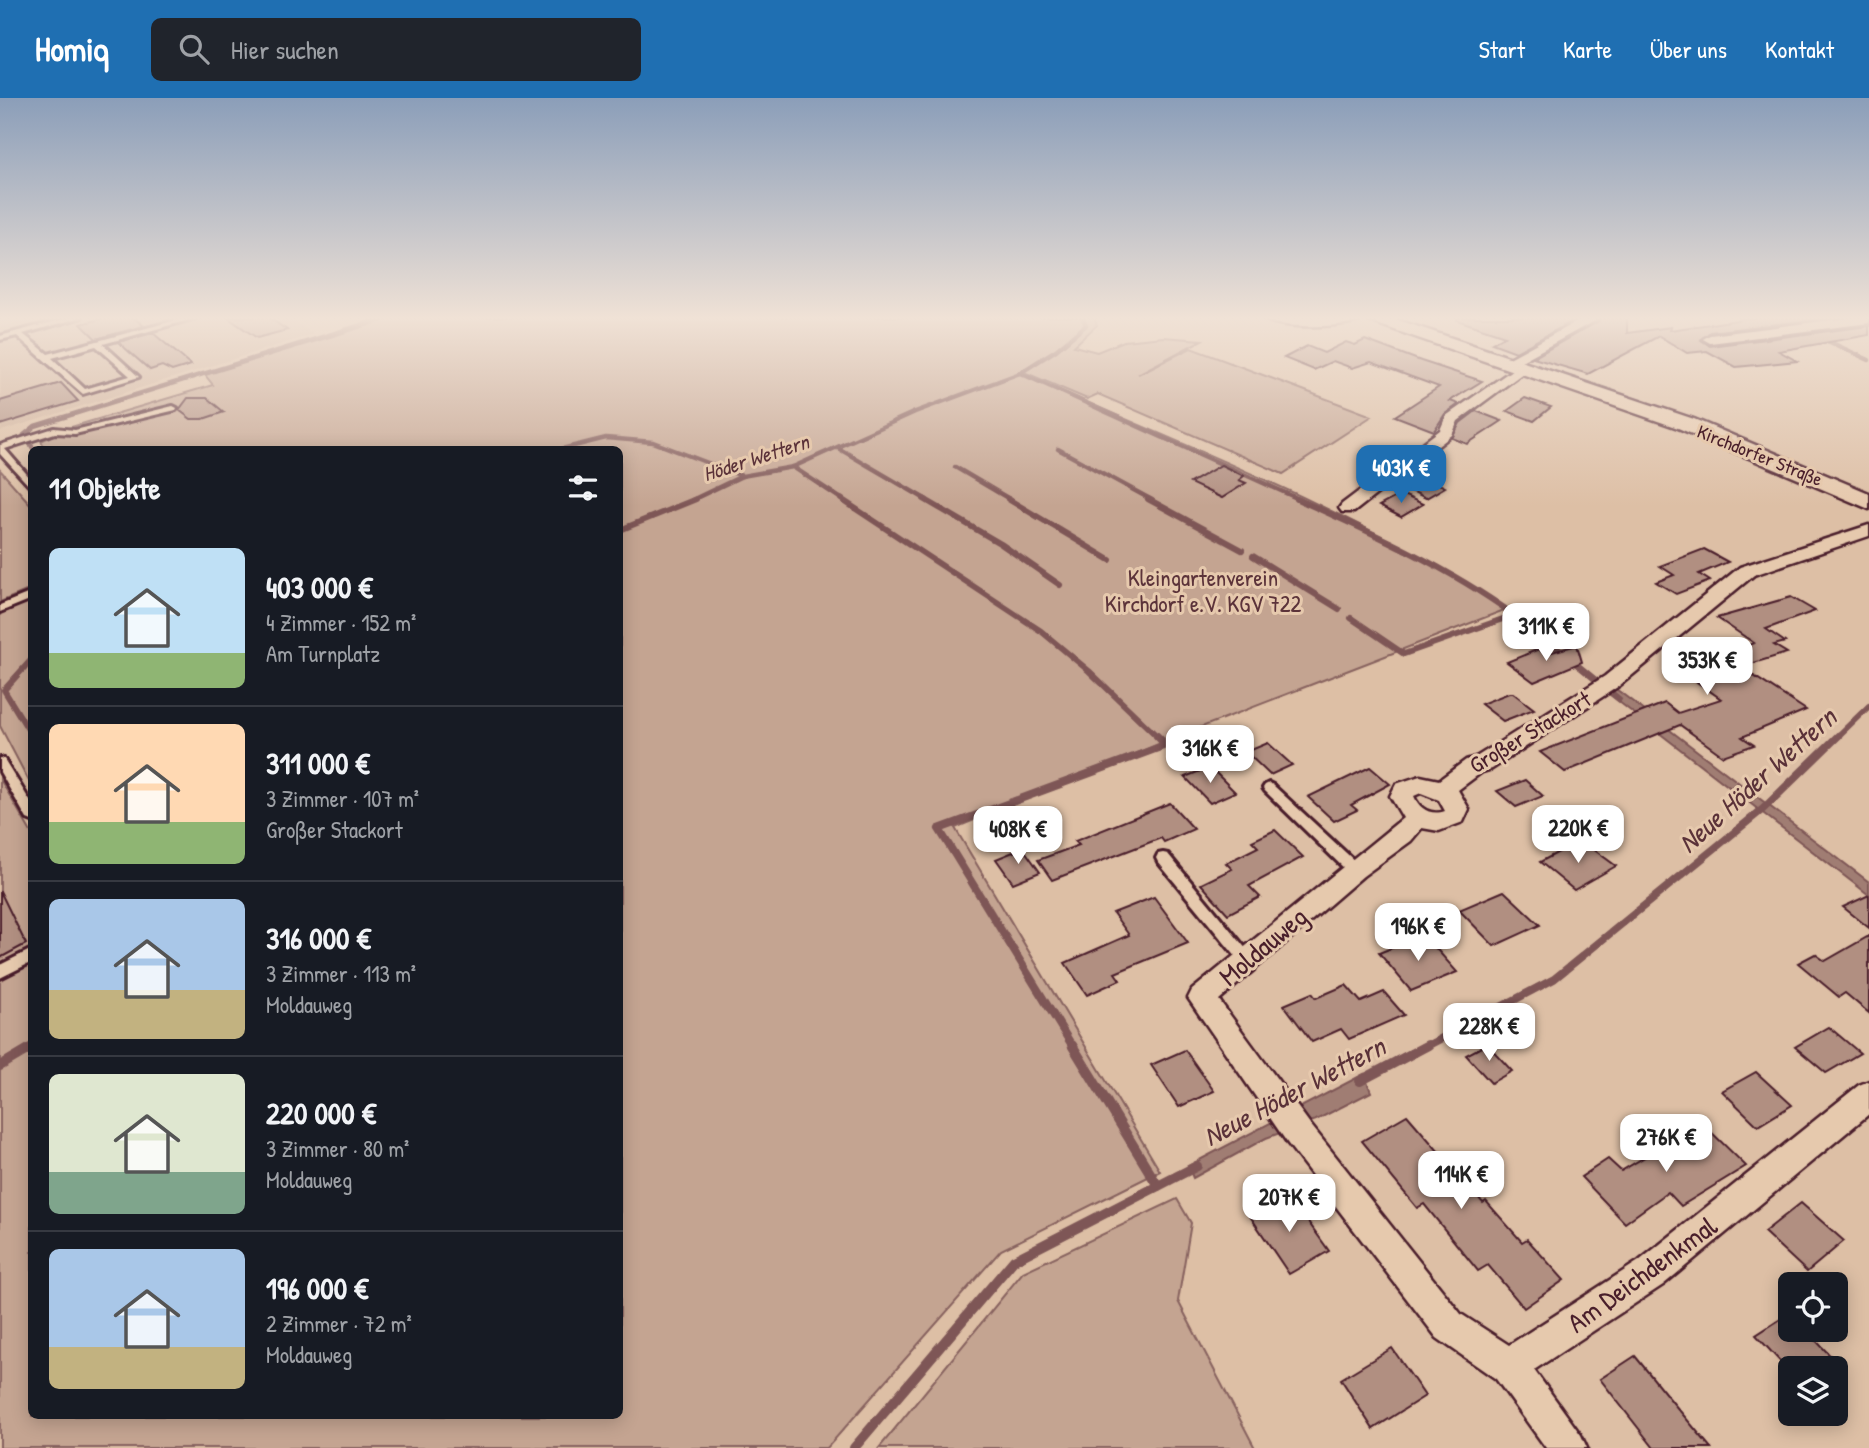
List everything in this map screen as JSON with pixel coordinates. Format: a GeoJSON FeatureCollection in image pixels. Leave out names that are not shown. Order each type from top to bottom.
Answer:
{"type":"FeatureCollection","features":[{"type":"Feature","properties":{"kind":"street"},"geometry":{"type":"LineString","coordinates":[[1348,508],[1447,432],[1451,419],[1497,380]]}},
{"type":"Feature","properties":{"kind":"street","name":"Kirchdorfer Straße"},"geometry":{"type":"LineString","coordinates":[[1557,380],[1731,442],[1869,502]]}},
{"type":"Feature","properties":{"kind":"street","name":"Großer Stackort"},"geometry":{"type":"LineString","coordinates":[[1442,790],[1474,765],[1484,763],[1607,685],[1746,571],[1869,530]]}},
{"type":"Feature","properties":{"kind":"street"},"geometry":{"type":"LineString","coordinates":[[1420,784],[1442,790],[1455,802],[1455,816],[1439,822],[1418,817],[1404,804],[1404,790],[1420,784]]}},
{"type":"Feature","properties":{"kind":"street","name":"Moldauweg"},"geometry":{"type":"LineString","coordinates":[[1418,817],[1402,835],[1354,870],[1202,998],[1291,1123],[1449,1326],[1509,1366],[1568,1448]]}},
{"type":"Feature","properties":{"kind":"street","name":"Am Deichdenkmal"},"geometry":{"type":"LineString","coordinates":[[1509,1366],[1651,1273],[1869,1095]]}},
{"type":"Feature","properties":{"kind":"lane"},"geometry":{"type":"LineString","coordinates":[[71,380],[83,392],[125,380]]}},
{"type":"Feature","properties":{"kind":"lane"},"geometry":{"type":"LineString","coordinates":[[28,481],[0,449],[54,430],[75,432],[173,408]]}},
{"type":"Feature","properties":{"kind":"lane"},"geometry":{"type":"LineString","coordinates":[[0,609],[28,597]]}},
{"type":"Feature","properties":{"kind":"lane"},"geometry":{"type":"LineString","coordinates":[[0,762],[28,809]]}},
{"type":"Feature","properties":{"kind":"lane"},"geometry":{"type":"LineString","coordinates":[[1269,788],[1354,870]]}},
{"type":"Feature","properties":{"kind":"lane"},"geometry":{"type":"LineString","coordinates":[[1163,858],[1247,960]]}},
{"type":"Feature","properties":{"kind":"lane"},"geometry":{"type":"LineString","coordinates":[[0,972],[28,957]]}},
{"type":"Feature","properties":{"kind":"shaded area"},"geometry":{"type":"Polygon","coordinates":[[[1,380],[166,380],[1,431],[1,380]]]}},
{"type":"Feature","properties":{"kind":"shaded area"},"geometry":{"type":"Polygon","coordinates":[[[1616,689],[1869,882],[1869,895],[1610,695],[1616,689]]]}},
{"type":"Feature","properties":{"kind":"shaded area"},"geometry":{"type":"Polygon","coordinates":[[[1364,1074],[1371,1092],[1316,1120],[1266,1138],[1193,1178],[1188,1166],[1364,1074]]]}},
{"type":"Feature","properties":{"kind":"green space","name":"Kleingartenverein Kirchdorf e.V. KGV 722"},"geometry":{"type":"Polygon","coordinates":[[[209,380],[1035,380],[1208,454],[1331,511],[1391,541],[1507,609],[1168,740],[955,828],[1160,1171],[1001,1250],[827,1448],[0,1448],[0,779],[28,827],[28,1419],[623,1419],[623,446],[44,446],[41,441],[68,428],[213,385],[209,380]]]}},
{"type":"Feature","properties":{"kind":"green space"},"geometry":{"type":"Polygon","coordinates":[[[1042,380],[1276,380],[1372,416],[1283,474],[1098,394],[1087,399],[1042,380]]]}},
{"type":"Feature","properties":{"kind":"green space"},"geometry":{"type":"Polygon","coordinates":[[[0,470],[28,502],[28,590],[0,602],[0,470]]]}},
{"type":"Feature","properties":{"kind":"green space"},"geometry":{"type":"Polygon","coordinates":[[[28,598],[28,779],[0,726],[0,611],[28,598]]]}},
{"type":"Feature","properties":{"kind":"green space"},"geometry":{"type":"Polygon","coordinates":[[[1177,1199],[1191,1223],[1178,1301],[1255,1448],[879,1448],[1023,1272],[1177,1199]]]}},
{"type":"Feature","properties":{"kind":"building"},"geometry":{"type":"Polygon","coordinates":[[[1420,380],[1482,381],[1450,401],[1459,404],[1445,414],[1434,431],[1395,416],[1439,387],[1420,380]]]}},
{"type":"Feature","properties":{"kind":"building"},"geometry":{"type":"Polygon","coordinates":[[[61,383],[78,401],[0,425],[0,401],[61,383]]]}},
{"type":"Feature","properties":{"kind":"building"},"geometry":{"type":"Polygon","coordinates":[[[188,398],[207,398],[224,412],[203,419],[191,419],[179,410],[188,398]]]}},
{"type":"Feature","properties":{"kind":"building"},"geometry":{"type":"Polygon","coordinates":[[[1525,398],[1551,407],[1534,421],[1507,411],[1525,398]]]}},
{"type":"Feature","properties":{"kind":"building"},"geometry":{"type":"Polygon","coordinates":[[[1476,411],[1502,421],[1467,444],[1452,438],[1460,423],[1476,411]]]}},
{"type":"Feature","properties":{"kind":"building"},"geometry":{"type":"Polygon","coordinates":[[[1221,465],[1244,476],[1239,480],[1246,483],[1222,498],[1190,483],[1221,465]]]}},
{"type":"Feature","properties":{"kind":"building"},"geometry":{"type":"Polygon","coordinates":[[[1423,476],[1445,487],[1426,498],[1403,487],[1423,476]]]}},
{"type":"Feature","properties":{"kind":"building"},"geometry":{"type":"Polygon","coordinates":[[[1401,494],[1423,504],[1401,517],[1379,506],[1401,494]]]}},
{"type":"Feature","properties":{"kind":"building"},"geometry":{"type":"Polygon","coordinates":[[[1704,549],[1728,562],[1699,574],[1710,581],[1676,594],[1656,582],[1674,575],[1660,566],[1704,549]]]}},
{"type":"Feature","properties":{"kind":"building"},"geometry":{"type":"Polygon","coordinates":[[[1791,597],[1815,611],[1766,629],[1785,642],[1774,645],[1787,653],[1740,667],[1806,710],[1742,737],[1754,745],[1723,756],[1680,725],[1565,772],[1540,752],[1665,703],[1678,713],[1721,699],[1697,682],[1699,680],[1694,681],[1693,675],[1682,668],[1754,643],[1717,618],[1791,597]]]}},
{"type":"Feature","properties":{"kind":"building"},"geometry":{"type":"Polygon","coordinates":[[[1577,645],[1582,662],[1534,682],[1507,662],[1539,649],[1545,654],[1577,645]]]}},
{"type":"Feature","properties":{"kind":"building"},"geometry":{"type":"Polygon","coordinates":[[[1513,693],[1534,709],[1503,721],[1481,704],[1513,693]]]}},
{"type":"Feature","properties":{"kind":"building"},"geometry":{"type":"Polygon","coordinates":[[[1268,743],[1292,765],[1270,775],[1246,752],[1268,743]]]}},
{"type":"Feature","properties":{"kind":"building"},"geometry":{"type":"Polygon","coordinates":[[[1210,767],[1235,792],[1210,803],[1185,777],[1210,767]]]}},
{"type":"Feature","properties":{"kind":"building"},"geometry":{"type":"Polygon","coordinates":[[[1370,767],[1390,784],[1351,805],[1357,810],[1334,821],[1308,797],[1370,767]]]}},
{"type":"Feature","properties":{"kind":"building"},"geometry":{"type":"Polygon","coordinates":[[[1525,780],[1543,796],[1516,807],[1497,791],[1525,780]]]}},
{"type":"Feature","properties":{"kind":"building"},"geometry":{"type":"Polygon","coordinates":[[[1170,803],[1194,829],[1164,842],[1161,838],[1052,880],[1038,860],[1079,845],[1075,841],[1170,803]]]}},
{"type":"Feature","properties":{"kind":"building"},"geometry":{"type":"Polygon","coordinates":[[[1275,830],[1303,857],[1249,886],[1260,897],[1228,914],[1201,884],[1232,869],[1226,863],[1258,847],[1252,841],[1275,830]]]}},
{"type":"Feature","properties":{"kind":"building"},"geometry":{"type":"Polygon","coordinates":[[[1581,840],[1616,866],[1574,890],[1540,862],[1581,840]]]}},
{"type":"Feature","properties":{"kind":"building"},"geometry":{"type":"Polygon","coordinates":[[[1023,848],[1040,872],[1013,883],[996,859],[1023,848]]]}},
{"type":"Feature","properties":{"kind":"building"},"geometry":{"type":"Polygon","coordinates":[[[0,891],[26,944],[0,958],[0,891]]]}},
{"type":"Feature","properties":{"kind":"building"},"geometry":{"type":"Polygon","coordinates":[[[1504,891],[1540,925],[1494,946],[1459,910],[1504,891]]]}},
{"type":"Feature","properties":{"kind":"building"},"geometry":{"type":"Polygon","coordinates":[[[1869,895],[1869,928],[1843,907],[1869,895]]]}},
{"type":"Feature","properties":{"kind":"building"},"geometry":{"type":"Polygon","coordinates":[[[1154,897],[1188,943],[1115,973],[1120,980],[1087,995],[1065,963],[1129,935],[1113,913],[1154,897]]]}},
{"type":"Feature","properties":{"kind":"building"},"geometry":{"type":"Polygon","coordinates":[[[1424,935],[1457,972],[1411,991],[1379,953],[1424,935]]]}},
{"type":"Feature","properties":{"kind":"building"},"geometry":{"type":"Polygon","coordinates":[[[1869,936],[1869,1013],[1845,993],[1839,997],[1798,963],[1815,954],[1825,961],[1869,936]]]}},
{"type":"Feature","properties":{"kind":"building"},"geometry":{"type":"Polygon","coordinates":[[[1346,985],[1361,1002],[1384,992],[1404,1015],[1349,1039],[1341,1029],[1312,1042],[1284,1005],[1312,993],[1316,998],[1346,985]]]}},
{"type":"Feature","properties":{"kind":"building"},"geometry":{"type":"Polygon","coordinates":[[[1829,1027],[1860,1053],[1826,1073],[1795,1047],[1829,1027]]]}},
{"type":"Feature","properties":{"kind":"building"},"geometry":{"type":"Polygon","coordinates":[[[1487,1044],[1512,1071],[1491,1083],[1466,1055],[1487,1044]]]}},
{"type":"Feature","properties":{"kind":"building"},"geometry":{"type":"Polygon","coordinates":[[[1185,1050],[1214,1091],[1179,1107],[1151,1065],[1185,1050]]]}},
{"type":"Feature","properties":{"kind":"building"},"geometry":{"type":"Polygon","coordinates":[[[1756,1072],[1792,1105],[1758,1126],[1722,1091],[1756,1072]]]}},
{"type":"Feature","properties":{"kind":"building"},"geometry":{"type":"Polygon","coordinates":[[[1407,1115],[1483,1203],[1486,1201],[1522,1242],[1527,1239],[1564,1280],[1524,1308],[1488,1265],[1478,1271],[1424,1204],[1417,1208],[1362,1141],[1407,1115]]]}},
{"type":"Feature","properties":{"kind":"building"},"geometry":{"type":"Polygon","coordinates":[[[1702,1123],[1746,1166],[1681,1206],[1668,1192],[1625,1223],[1581,1177],[1608,1159],[1621,1171],[1702,1123]]]}},
{"type":"Feature","properties":{"kind":"building"},"geometry":{"type":"Polygon","coordinates":[[[1289,1195],[1329,1251],[1289,1274],[1250,1216],[1289,1195]]]}},
{"type":"Feature","properties":{"kind":"building"},"geometry":{"type":"Polygon","coordinates":[[[1801,1203],[1844,1241],[1807,1272],[1764,1232],[1801,1203]]]}},
{"type":"Feature","properties":{"kind":"building"},"geometry":{"type":"Polygon","coordinates":[[[1778,1321],[1778,1342],[1817,1342],[1831,1356],[1778,1356],[1778,1359],[1756,1335],[1778,1321]]]}},
{"type":"Feature","properties":{"kind":"building"},"geometry":{"type":"Polygon","coordinates":[[[1392,1348],[1425,1396],[1373,1429],[1341,1379],[1392,1348]]]}},
{"type":"Feature","properties":{"kind":"building"},"geometry":{"type":"Polygon","coordinates":[[[1635,1356],[1711,1448],[1654,1448],[1600,1379],[1635,1356]]]}},
{"type":"Feature","properties":{"kind":"waterway"},"geometry":{"type":"LineString","coordinates":[[24,435],[35,426],[184,380]]}},
{"type":"Feature","properties":{"kind":"waterway","name":"Höder Wettern"},"geometry":{"type":"LineString","coordinates":[[793,467],[915,412],[1001,380]]}},
{"type":"Feature","properties":{"kind":"waterway"},"geometry":{"type":"LineString","coordinates":[[1035,380],[1301,500]]}},
{"type":"Feature","properties":{"kind":"waterway"},"geometry":{"type":"LineString","coordinates":[[574,446],[606,438],[653,442],[742,476]]}},
{"type":"Feature","properties":{"kind":"waterway"},"geometry":{"type":"LineString","coordinates":[[838,448],[927,500]]}},
{"type":"Feature","properties":{"kind":"waterway"},"geometry":{"type":"LineString","coordinates":[[1058,449],[1152,500]]}},
{"type":"Feature","properties":{"kind":"waterway","name":"Höder Wettern"},"geometry":{"type":"LineString","coordinates":[[742,476],[793,467]]}},
{"type":"Feature","properties":{"kind":"waterway"},"geometry":{"type":"LineString","coordinates":[[793,467],[843,500]]}},
{"type":"Feature","properties":{"kind":"waterway"},"geometry":{"type":"LineString","coordinates":[[955,467],[1011,500]]}},
{"type":"Feature","properties":{"kind":"waterway","name":"Höder Wettern"},"geometry":{"type":"LineString","coordinates":[[692,500],[742,476]]}},
{"type":"Feature","properties":{"kind":"waterway","name":"Höder Wettern"},"geometry":{"type":"LineString","coordinates":[[623,529],[696,499]]}},
{"type":"Feature","properties":{"kind":"waterway"},"geometry":{"type":"LineString","coordinates":[[841,499],[1041,631],[1089,671],[1159,738]]}},
{"type":"Feature","properties":{"kind":"waterway"},"geometry":{"type":"LineString","coordinates":[[924,499],[1001,544],[1060,585]]}},
{"type":"Feature","properties":{"kind":"waterway"},"geometry":{"type":"LineString","coordinates":[[1008,499],[1110,560]]}},
{"type":"Feature","properties":{"kind":"waterway"},"geometry":{"type":"LineString","coordinates":[[1148,499],[1242,550]]}},
{"type":"Feature","properties":{"kind":"waterway"},"geometry":{"type":"LineString","coordinates":[[1297,499],[1436,566],[1513,615]]}},
{"type":"Feature","properties":{"kind":"waterway"},"geometry":{"type":"LineString","coordinates":[[1253,556],[1339,609]]}},
{"type":"Feature","properties":{"kind":"waterway"},"geometry":{"type":"LineString","coordinates":[[1351,618],[1404,654],[1513,615]]}},
{"type":"Feature","properties":{"kind":"waterway"},"geometry":{"type":"LineString","coordinates":[[1513,615],[1619,699]]}},
{"type":"Feature","properties":{"kind":"waterway"},"geometry":{"type":"LineString","coordinates":[[28,663],[4,690],[28,729]]}},
{"type":"Feature","properties":{"kind":"waterway","name":"Neue Höder Wettern"},"geometry":{"type":"LineString","coordinates":[[1836,738],[1869,706]]}},
{"type":"Feature","properties":{"kind":"waterway","name":"Neue Höder Wettern"},"geometry":{"type":"LineString","coordinates":[[1425,1047],[1554,979],[1763,809],[1838,736]]}},
{"type":"Feature","properties":{"kind":"waterway"},"geometry":{"type":"LineString","coordinates":[[1073,1047],[939,829],[1166,745],[1159,738]]}},
{"type":"Feature","properties":{"kind":"waterway"},"geometry":{"type":"LineString","coordinates":[[1072,1045],[1158,1186]]}},
{"type":"Feature","properties":{"kind":"waterway","name":"Neue Höder Wettern"},"geometry":{"type":"LineString","coordinates":[[1360,1081],[1428,1045]]}},
{"type":"Feature","properties":{"kind":"waterway","name":"Höder Wettern"},"geometry":{"type":"LineString","coordinates":[[0,1066],[28,1049]]}},
{"type":"Feature","properties":{"kind":"waterway","name":"Neue Höder Wettern"},"geometry":{"type":"LineString","coordinates":[[854,1448],[1014,1260],[1197,1166]]}}]}
